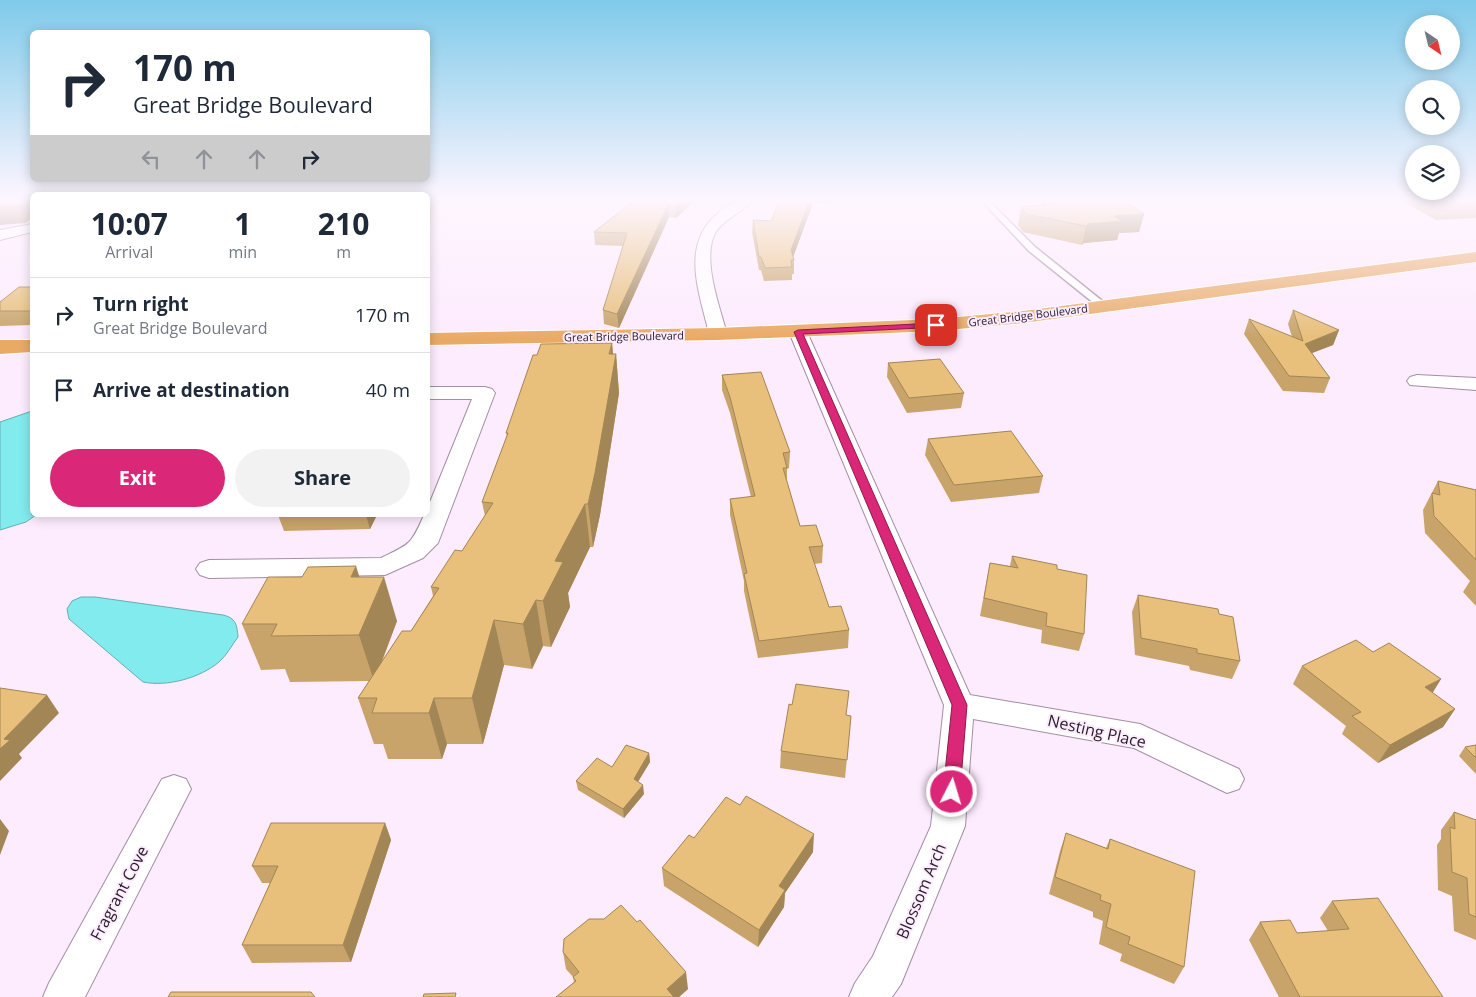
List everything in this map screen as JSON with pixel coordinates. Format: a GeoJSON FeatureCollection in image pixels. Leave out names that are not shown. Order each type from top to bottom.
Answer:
{"type":"FeatureCollection","features":[{"type":"Feature","properties":{"kind":"main road","name":"Great Bridge Boulevard"},"geometry":{"type":"LineString","coordinates":[[430,340],[798,332],[936,325],[1103,306],[1476,257]]}},
{"type":"Feature","properties":{"kind":"main road"},"geometry":{"type":"LineString","coordinates":[[0,347],[30,346]]}},
{"type":"Feature","properties":{"kind":"street"},"geometry":{"type":"LineString","coordinates":[[703,246],[702,251],[718,334]]}},
{"type":"Feature","properties":{"kind":"street","name":"Blossom Arch"},"geometry":{"type":"LineString","coordinates":[[798,332],[959,705],[948,826],[887,970],[870,997]]}},
{"type":"Feature","properties":{"kind":"street"},"geometry":{"type":"LineString","coordinates":[[1417,381],[1476,384]]}},
{"type":"Feature","properties":{"kind":"street"},"geometry":{"type":"LineString","coordinates":[[209,569],[385,566],[414,552],[425,543],[485,393],[430,393]]}},
{"type":"Feature","properties":{"kind":"street","name":"Nesting Place"},"geometry":{"type":"LineString","coordinates":[[959,705],[1064,722],[1140,737],[1227,779]]}},
{"type":"Feature","properties":{"kind":"street","name":"Fragrant Cove"},"geometry":{"type":"LineString","coordinates":[[63,997],[174,789]]}},
{"type":"Feature","properties":{"kind":"lane"},"geometry":{"type":"LineString","coordinates":[[1029,246],[1103,306]]}},
{"type":"Feature","properties":{"kind":"water"},"geometry":{"type":"Polygon","coordinates":[[[30,412],[30,517],[33,517],[26,522],[0,530],[0,422],[30,412]]]}},
{"type":"Feature","properties":{"kind":"water"},"geometry":{"type":"Polygon","coordinates":[[[81,597],[95,597],[223,615],[233,620],[238,637],[219,662],[202,673],[173,682],[143,682],[69,619],[67,609],[72,601],[81,597]]]}},
{"type":"Feature","properties":{"kind":"building"},"geometry":{"type":"Polygon","coordinates":[[[623,246],[649,246],[617,314],[603,310],[623,246]]]}},
{"type":"Feature","properties":{"kind":"building"},"geometry":{"type":"Polygon","coordinates":[[[757,246],[793,246],[791,250],[794,260],[791,260],[792,267],[765,268],[761,257],[759,257],[757,246]]]}},
{"type":"Feature","properties":{"kind":"building"},"geometry":{"type":"Polygon","coordinates":[[[19,287],[30,287],[30,311],[0,311],[0,302],[19,287]]]}},
{"type":"Feature","properties":{"kind":"building"},"geometry":{"type":"Polygon","coordinates":[[[1293,310],[1339,330],[1305,344],[1330,378],[1289,376],[1249,319],[1303,341],[1293,310]]]}},
{"type":"Feature","properties":{"kind":"building"},"geometry":{"type":"Polygon","coordinates":[[[612,343],[609,354],[616,354],[588,504],[585,504],[555,561],[563,562],[543,601],[536,600],[523,624],[494,620],[472,698],[434,698],[429,713],[372,713],[377,698],[358,698],[402,631],[411,631],[439,588],[431,587],[455,550],[462,551],[493,503],[482,502],[508,433],[506,433],[533,355],[537,355],[541,344],[612,343]]]}},
{"type":"Feature","properties":{"kind":"building"},"geometry":{"type":"Polygon","coordinates":[[[940,359],[964,393],[909,398],[888,363],[940,359]]]}},
{"type":"Feature","properties":{"kind":"building"},"geometry":{"type":"Polygon","coordinates":[[[761,372],[790,452],[783,453],[787,468],[783,468],[800,526],[816,525],[823,546],[809,547],[829,607],[841,606],[849,630],[759,641],[744,574],[747,573],[730,499],[755,496],[730,397],[722,375],[761,372]]]}},
{"type":"Feature","properties":{"kind":"building"},"geometry":{"type":"Polygon","coordinates":[[[1011,431],[1043,476],[954,485],[928,439],[1011,431]]]}},
{"type":"Feature","properties":{"kind":"building"},"geometry":{"type":"Polygon","coordinates":[[[1438,481],[1476,490],[1476,560],[1434,516],[1432,493],[1440,495],[1438,481]]]}},
{"type":"Feature","properties":{"kind":"building"},"geometry":{"type":"Polygon","coordinates":[[[1012,556],[1057,565],[1057,569],[1087,575],[1084,634],[1046,626],[1047,613],[984,598],[990,563],[1018,568],[1012,556]]]}},
{"type":"Feature","properties":{"kind":"building"},"geometry":{"type":"Polygon","coordinates":[[[356,566],[351,577],[384,577],[359,635],[271,636],[277,624],[242,624],[268,577],[302,577],[308,567],[356,566]]]}},
{"type":"Feature","properties":{"kind":"building"},"geometry":{"type":"Polygon","coordinates":[[[1138,595],[1218,609],[1219,614],[1233,617],[1240,661],[1197,653],[1197,649],[1141,638],[1138,595]]]}},
{"type":"Feature","properties":{"kind":"building"},"geometry":{"type":"Polygon","coordinates":[[[1356,640],[1373,652],[1389,643],[1441,679],[1425,687],[1455,709],[1390,745],[1352,716],[1361,712],[1302,666],[1356,640]]]}},
{"type":"Feature","properties":{"kind":"building"},"geometry":{"type":"Polygon","coordinates":[[[796,684],[849,691],[846,715],[851,716],[847,760],[781,751],[789,704],[792,705],[796,684]]]}},
{"type":"Feature","properties":{"kind":"building"},"geometry":{"type":"Polygon","coordinates":[[[0,688],[47,695],[4,739],[10,740],[0,749],[0,688]]]}},
{"type":"Feature","properties":{"kind":"building"},"geometry":{"type":"Polygon","coordinates":[[[626,745],[649,753],[634,779],[643,785],[623,809],[576,781],[597,758],[612,767],[626,745]]]}},
{"type":"Feature","properties":{"kind":"building"},"geometry":{"type":"Polygon","coordinates":[[[1476,745],[1476,758],[1465,747],[1476,745]]]}},
{"type":"Feature","properties":{"kind":"building"},"geometry":{"type":"Polygon","coordinates":[[[746,796],[814,834],[779,886],[785,890],[759,930],[662,868],[689,835],[694,838],[726,797],[740,805],[746,796]]]}},
{"type":"Feature","properties":{"kind":"building"},"geometry":{"type":"Polygon","coordinates":[[[1454,812],[1476,820],[1476,917],[1469,914],[1467,878],[1452,872],[1450,827],[1455,829],[1454,812]]]}},
{"type":"Feature","properties":{"kind":"building"},"geometry":{"type":"Polygon","coordinates":[[[271,823],[385,823],[343,945],[242,945],[278,866],[252,866],[271,823]]]}},
{"type":"Feature","properties":{"kind":"building"},"geometry":{"type":"Polygon","coordinates":[[[1066,833],[1108,849],[1110,839],[1195,871],[1184,967],[1128,944],[1130,937],[1106,927],[1111,904],[1100,900],[1101,895],[1055,877],[1066,833]]]}},
{"type":"Feature","properties":{"kind":"building"},"geometry":{"type":"Polygon","coordinates":[[[1378,898],[1443,997],[1300,997],[1260,922],[1290,920],[1297,933],[1349,929],[1332,901],[1378,898]]]}},
{"type":"Feature","properties":{"kind":"building"},"geometry":{"type":"Polygon","coordinates":[[[621,905],[637,922],[640,920],[686,972],[667,989],[674,997],[556,997],[576,981],[573,977],[579,972],[563,952],[564,939],[589,919],[604,919],[621,905]]]}},
{"type":"Feature","properties":{"kind":"building"},"geometry":{"type":"Polygon","coordinates":[[[171,992],[311,992],[315,997],[168,997],[171,992]]]}},
{"type":"Feature","properties":{"kind":"building"},"geometry":{"type":"Polygon","coordinates":[[[456,993],[455,997],[423,997],[424,994],[456,993]]]}},
{"type":"Feature","properties":{"kind":"route"},"geometry":{"type":"LineString","coordinates":[[936,325],[798,332],[959,705],[952,792]]}}]}
